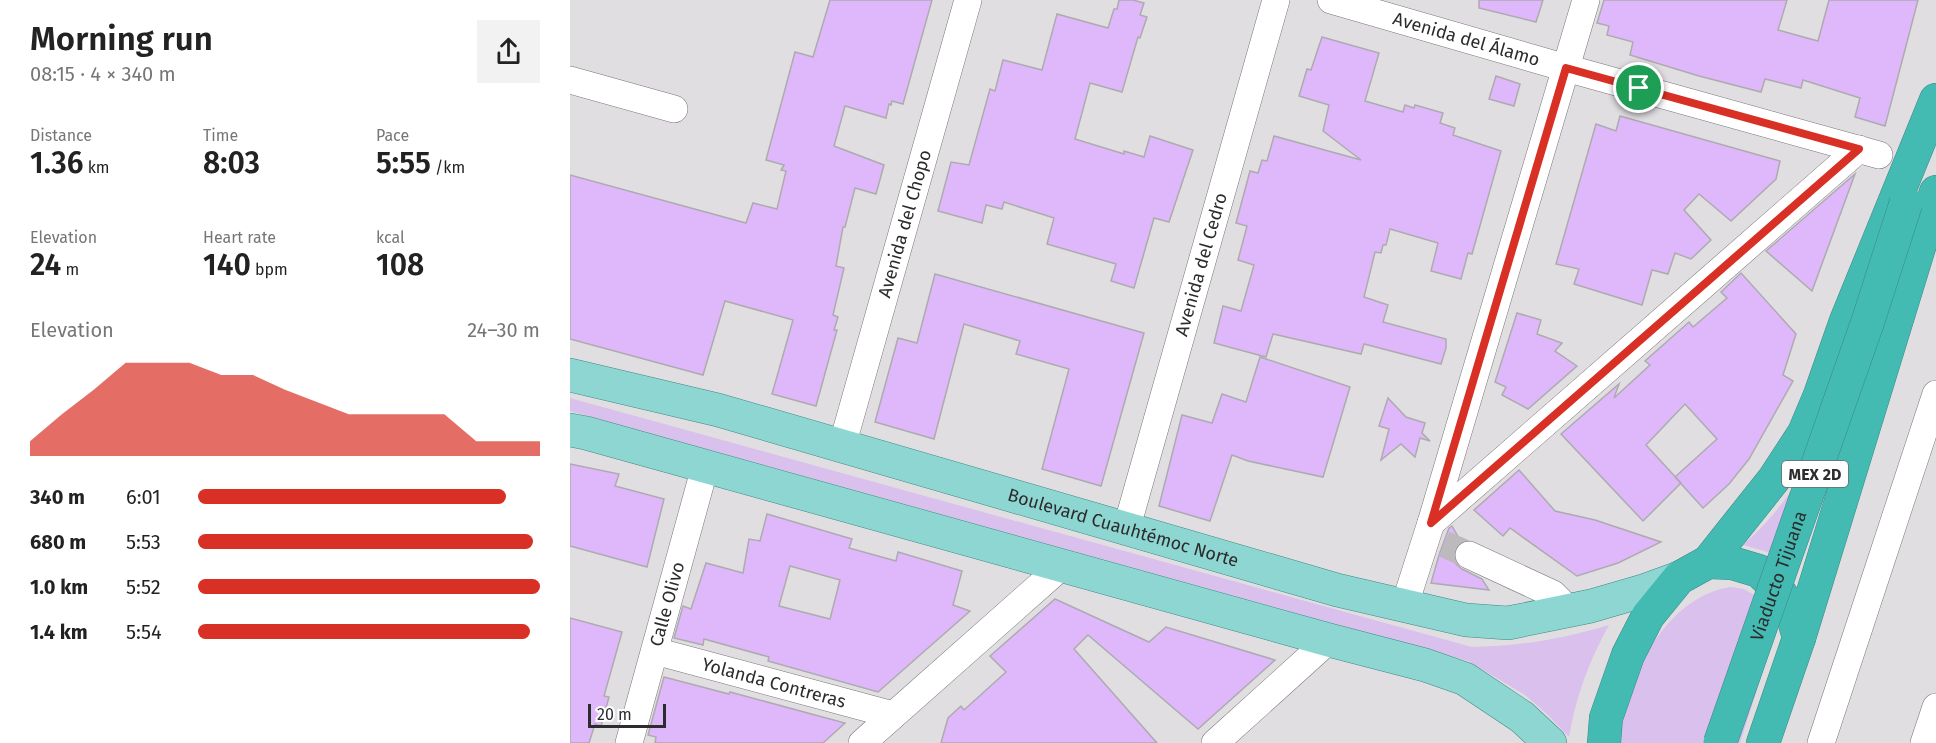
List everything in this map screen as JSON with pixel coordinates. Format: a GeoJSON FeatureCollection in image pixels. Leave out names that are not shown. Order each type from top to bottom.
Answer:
{"type":"FeatureCollection","features":[{"type":"Feature","properties":{"kind":"highway","name":"MEX 2D"},"geometry":{"type":"LineString","coordinates":[[1604,743],[1606,718],[1628,656],[1648,616],[1679,578],[1708,562],[1774,479],[1804,433],[1846,321],[1936,100]]}},
{"type":"Feature","properties":{"kind":"highway","name":"Viaducto Tijuana"},"geometry":{"type":"LineString","coordinates":[[1720,743],[1868,321],[1936,109]]}},
{"type":"Feature","properties":{"kind":"highway","name":"Viaducto Tijuana"},"geometry":{"type":"LineString","coordinates":[[1799,638],[1936,192]]}},
{"type":"Feature","properties":{"kind":"highway"},"geometry":{"type":"LineString","coordinates":[[1708,562],[1732,563],[1759,571],[1776,587],[1791,609],[1799,638]]}},
{"type":"Feature","properties":{"kind":"highway","name":"MEX 2D"},"geometry":{"type":"LineString","coordinates":[[1763,743],[1799,638]]}},
{"type":"Feature","properties":{"kind":"main road","name":"Boulevard Cuauhtémoc Norte"},"geometry":{"type":"LineString","coordinates":[[570,375],[718,410],[1337,590],[1466,620],[1508,623],[1591,606],[1635,594],[1679,578]]}},
{"type":"Feature","properties":{"kind":"main road"},"geometry":{"type":"LineString","coordinates":[[570,430],[1425,665],[1465,680],[1522,717],[1550,743]]}},
{"type":"Feature","properties":{"kind":"street","name":"Avenida del Chopo"},"geometry":{"type":"LineString","coordinates":[[842,446],[968,0]]}},
{"type":"Feature","properties":{"kind":"street","name":"Avenida del Cedro"},"geometry":{"type":"LineString","coordinates":[[1126,530],[1276,0]]}},
{"type":"Feature","properties":{"kind":"street","name":"Avenida del Álamo"},"geometry":{"type":"LineString","coordinates":[[1331,0],[1869,152],[1434,534]]}},
{"type":"Feature","properties":{"kind":"street"},"geometry":{"type":"LineString","coordinates":[[1404,607],[1434,534],[1586,0]]}},
{"type":"Feature","properties":{"kind":"street"},"geometry":{"type":"LineString","coordinates":[[570,80],[674,109]]}},
{"type":"Feature","properties":{"kind":"street"},"geometry":{"type":"LineString","coordinates":[[1821,743],[1936,394]]}},
{"type":"Feature","properties":{"kind":"street","name":"Calle Olivo"},"geometry":{"type":"LineString","coordinates":[[629,743],[705,466]]}},
{"type":"Feature","properties":{"kind":"street"},"geometry":{"type":"LineString","coordinates":[[1469,555],[1553,594],[1569,610]]}},
{"type":"Feature","properties":{"kind":"street"},"geometry":{"type":"LineString","coordinates":[[862,743],[1063,565]]}},
{"type":"Feature","properties":{"kind":"street"},"geometry":{"type":"LineString","coordinates":[[1215,743],[1329,640]]}},
{"type":"Feature","properties":{"kind":"street","name":"Yolanda Contreras"},"geometry":{"type":"LineString","coordinates":[[655,651],[893,715]]}},
{"type":"Feature","properties":{"kind":"street"},"geometry":{"type":"LineString","coordinates":[[1924,743],[1936,707]]}},
{"type":"Feature","properties":{"kind":"shaded area"},"geometry":{"type":"Polygon","coordinates":[[[570,398],[1472,647],[1541,641],[1609,625],[1584,679],[1569,737],[1525,695],[1468,661],[570,411],[570,398]]]}},
{"type":"Feature","properties":{"kind":"shaded area"},"geometry":{"type":"Polygon","coordinates":[[[1805,470],[1771,553],[1743,545],[1777,510],[1805,470]]]}},
{"type":"Feature","properties":{"kind":"shaded area"},"geometry":{"type":"Polygon","coordinates":[[[1730,587],[1744,589],[1756,596],[1769,652],[1740,743],[1620,743],[1629,694],[1651,646],[1667,625],[1686,607],[1707,594],[1730,587]]]}},
{"type":"Feature","properties":{"kind":"building"},"geometry":{"type":"Polygon","coordinates":[[[830,0],[932,0],[903,104],[892,101],[891,105],[889,104],[886,118],[845,106],[834,146],[884,165],[876,194],[855,188],[845,227],[843,227],[836,266],[844,268],[833,315],[838,317],[834,330],[837,330],[816,406],[772,394],[793,320],[725,301],[703,375],[570,339],[570,175],[746,223],[753,203],[777,209],[786,171],[781,170],[784,165],[766,160],[795,52],[813,57],[830,0]]]}},
{"type":"Feature","properties":{"kind":"building"},"geometry":{"type":"Polygon","coordinates":[[[1119,0],[1144,3],[1140,15],[1147,17],[1140,38],[1138,37],[1122,92],[1090,83],[1075,139],[1124,154],[1124,151],[1144,157],[1150,136],[1193,150],[1169,222],[1154,218],[1134,288],[1111,281],[1116,264],[1047,244],[1054,218],[1004,202],[1002,209],[986,205],[982,223],[938,211],[951,162],[969,165],[990,89],[995,91],[1003,60],[1042,70],[1057,14],[1108,28],[1119,0]]]}},
{"type":"Feature","properties":{"kind":"building"},"geometry":{"type":"Polygon","coordinates":[[[1479,0],[1543,0],[1536,22],[1479,8],[1479,0]]]}},
{"type":"Feature","properties":{"kind":"building"},"geometry":{"type":"Polygon","coordinates":[[[1604,0],[1787,0],[1778,30],[1818,41],[1829,0],[1918,0],[1885,126],[1855,117],[1860,98],[1803,80],[1801,88],[1765,79],[1761,92],[1630,55],[1633,42],[1607,35],[1609,26],[1597,23],[1604,0]]]}},
{"type":"Feature","properties":{"kind":"building"},"geometry":{"type":"Polygon","coordinates":[[[1322,37],[1379,53],[1365,101],[1403,112],[1405,105],[1414,108],[1415,105],[1443,113],[1440,123],[1455,128],[1453,135],[1501,151],[1472,254],[1468,253],[1461,279],[1431,271],[1438,243],[1390,229],[1386,245],[1383,245],[1381,253],[1375,252],[1364,297],[1388,305],[1383,322],[1446,339],[1441,364],[1364,344],[1361,354],[1273,334],[1266,357],[1214,343],[1223,306],[1241,311],[1254,265],[1238,260],[1247,226],[1236,223],[1250,171],[1258,173],[1262,160],[1267,161],[1274,136],[1361,160],[1323,131],[1329,105],[1299,96],[1307,69],[1311,70],[1322,37]]]}},
{"type":"Feature","properties":{"kind":"building"},"geometry":{"type":"Polygon","coordinates":[[[1496,76],[1520,84],[1514,106],[1489,99],[1496,76]]]}},
{"type":"Feature","properties":{"kind":"building"},"geometry":{"type":"Polygon","coordinates":[[[1620,116],[1780,161],[1776,179],[1731,221],[1699,194],[1684,210],[1711,240],[1691,259],[1675,253],[1668,274],[1652,270],[1642,305],[1574,284],[1579,269],[1556,264],[1596,124],[1616,131],[1620,116]]]}},
{"type":"Feature","properties":{"kind":"building"},"geometry":{"type":"Polygon","coordinates":[[[1855,174],[1812,291],[1766,251],[1855,174]]]}},
{"type":"Feature","properties":{"kind":"building"},"geometry":{"type":"Polygon","coordinates":[[[1741,273],[1796,334],[1783,375],[1793,381],[1749,459],[1729,484],[1703,508],[1681,483],[1643,521],[1561,434],[1619,384],[1614,398],[1650,365],[1645,361],[1689,322],[1693,327],[1727,298],[1721,292],[1741,273]],[[1685,404],[1646,445],[1675,477],[1717,439],[1685,404]]]}},
{"type":"Feature","properties":{"kind":"building"},"geometry":{"type":"Polygon","coordinates":[[[935,274],[1144,333],[1101,486],[1042,469],[1069,369],[1016,354],[1020,341],[964,324],[934,439],[875,422],[898,338],[917,343],[935,274]]]}},
{"type":"Feature","properties":{"kind":"building"},"geometry":{"type":"Polygon","coordinates":[[[1517,313],[1541,320],[1537,334],[1562,343],[1555,351],[1577,366],[1528,409],[1502,395],[1506,387],[1495,382],[1517,313]]]}},
{"type":"Feature","properties":{"kind":"building"},"geometry":{"type":"Polygon","coordinates":[[[1260,357],[1350,387],[1323,477],[1248,461],[1232,455],[1210,521],[1159,506],[1182,415],[1212,423],[1222,394],[1246,402],[1260,357]]]}},
{"type":"Feature","properties":{"kind":"building"},"geometry":{"type":"Polygon","coordinates":[[[1388,398],[1406,417],[1425,423],[1422,433],[1430,441],[1420,438],[1415,457],[1401,444],[1381,460],[1389,429],[1379,426],[1388,398]]]}},
{"type":"Feature","properties":{"kind":"building"},"geometry":{"type":"Polygon","coordinates":[[[570,464],[619,474],[615,486],[664,499],[647,567],[570,546],[570,464]]]}},
{"type":"Feature","properties":{"kind":"building"},"geometry":{"type":"Polygon","coordinates":[[[1519,470],[1555,511],[1595,520],[1661,542],[1618,563],[1577,576],[1510,528],[1503,536],[1474,510],[1519,470]]]}},
{"type":"Feature","properties":{"kind":"building"},"geometry":{"type":"Polygon","coordinates":[[[767,514],[852,539],[849,548],[896,561],[898,552],[962,571],[953,605],[970,611],[878,692],[768,661],[769,657],[704,639],[703,645],[674,638],[683,606],[691,609],[706,563],[743,573],[749,539],[760,541],[767,514]],[[790,566],[779,606],[830,619],[840,580],[790,566]]]}},
{"type":"Feature","properties":{"kind":"building"},"geometry":{"type":"Polygon","coordinates":[[[1452,526],[1461,542],[1453,556],[1456,564],[1482,579],[1489,590],[1431,583],[1439,555],[1449,528],[1452,526]]]}},
{"type":"Feature","properties":{"kind":"building"},"geometry":{"type":"Polygon","coordinates":[[[1055,599],[1149,642],[1166,627],[1275,660],[1198,729],[1088,635],[1074,649],[1157,743],[941,743],[948,718],[961,706],[964,710],[1006,672],[990,656],[1055,599]]]}},
{"type":"Feature","properties":{"kind":"building"},"geometry":{"type":"Polygon","coordinates":[[[570,618],[622,632],[604,696],[609,697],[601,726],[595,724],[589,743],[570,743],[570,618]]]}},
{"type":"Feature","properties":{"kind":"building"},"geometry":{"type":"Polygon","coordinates":[[[664,677],[845,723],[823,743],[655,743],[656,737],[648,735],[664,677]]]}},
{"type":"Feature","properties":{"kind":"tunnel"},"geometry":{"type":"LineString","coordinates":[[1444,544],[1469,555]]}},
{"type":"Feature","properties":{"kind":"route"},"geometry":{"type":"LineString","coordinates":[[1566,68],[1639,88],[1859,149],[1431,523],[1566,68]]}}]}
